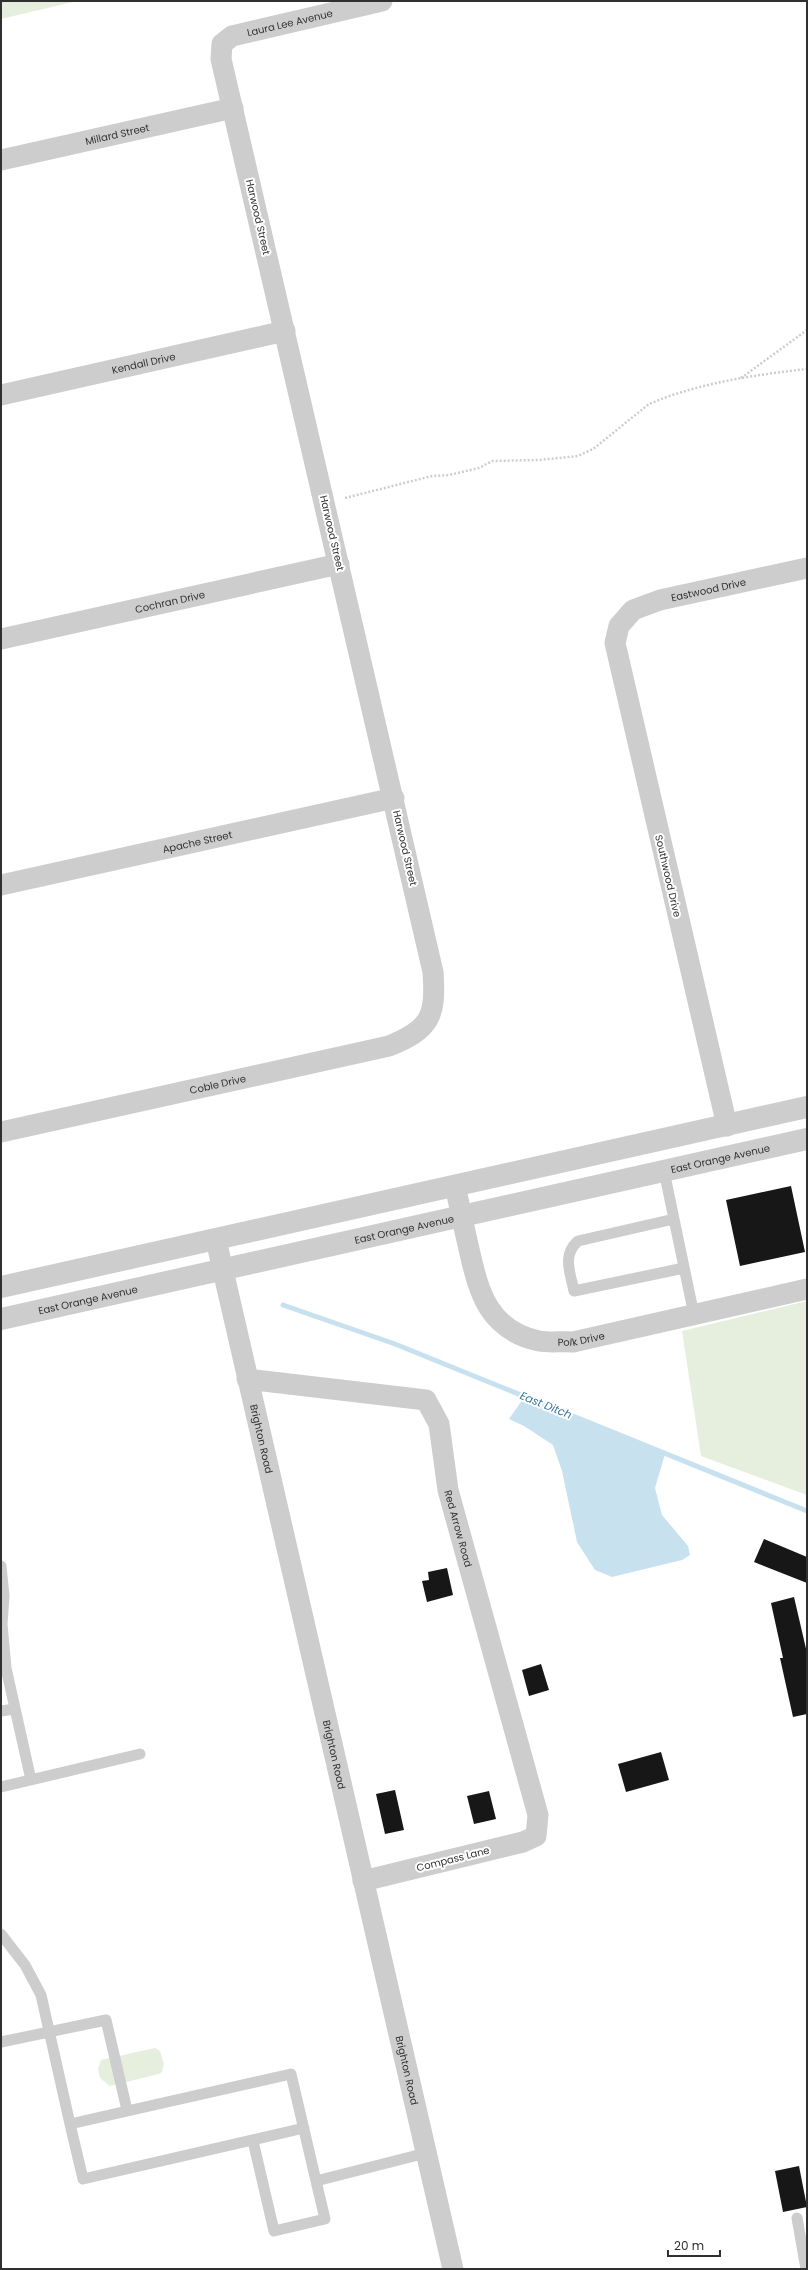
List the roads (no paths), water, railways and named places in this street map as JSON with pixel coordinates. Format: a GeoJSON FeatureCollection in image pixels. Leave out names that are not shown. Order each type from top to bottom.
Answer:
{"type":"FeatureCollection","features":[{"type":"Feature","properties":{"kind":"street","name":"Laura Lee Avenue"},"geometry":{"type":"LineString","coordinates":[[222,44],[232,36],[382,1]]}},
{"type":"Feature","properties":{"kind":"street","name":"Harwood Street"},"geometry":{"type":"LineString","coordinates":[[222,44],[221,59],[394,798],[433,972],[435,998],[433,1010],[427,1021]]}},
{"type":"Feature","properties":{"kind":"street","name":"Millard Street"},"geometry":{"type":"LineString","coordinates":[[1,160],[233,108]]}},
{"type":"Feature","properties":{"kind":"street","name":"Kendall Drive"},"geometry":{"type":"LineString","coordinates":[[1,395],[285,331]]}},
{"type":"Feature","properties":{"kind":"street","name":"Cochran Drive"},"geometry":{"type":"LineString","coordinates":[[1,639],[339,564]]}},
{"type":"Feature","properties":{"kind":"street","name":"Eastwood Drive"},"geometry":{"type":"LineString","coordinates":[[619,626],[633,610],[660,600],[807,568]]}},
{"type":"Feature","properties":{"kind":"street","name":"Southwood Drive"},"geometry":{"type":"LineString","coordinates":[[619,626],[615,643],[619,666],[727,1126]]}},
{"type":"Feature","properties":{"kind":"street","name":"Apache Street"},"geometry":{"type":"LineString","coordinates":[[1,885],[394,798]]}},
{"type":"Feature","properties":{"kind":"street","name":"Coble Drive"},"geometry":{"type":"LineString","coordinates":[[1,1132],[389,1046],[406,1039],[427,1021]]}},
{"type":"Feature","properties":{"kind":"street"},"geometry":{"type":"LineString","coordinates":[[1,1287],[807,1107]]}},
{"type":"Feature","properties":{"kind":"street","name":"East Orange Avenue"},"geometry":{"type":"LineString","coordinates":[[1,1319],[807,1139]]}},
{"type":"Feature","properties":{"kind":"street","name":"Polk Drive"},"geometry":{"type":"LineString","coordinates":[[455,1186],[481,1295],[490,1312],[503,1325],[521,1336],[541,1341],[573,1342],[807,1289]]}},
{"type":"Feature","properties":{"kind":"street","name":"Brighton Road"},"geometry":{"type":"LineString","coordinates":[[216,1240],[453,2269]]}},
{"type":"Feature","properties":{"kind":"street","name":"Red Arrow Road"},"geometry":{"type":"LineString","coordinates":[[247,1379],[426,1400],[440,1424],[448,1490],[538,1815],[538,1830]]}},
{"type":"Feature","properties":{"kind":"street","name":"Compass Lane"},"geometry":{"type":"LineString","coordinates":[[363,1881],[523,1842],[536,1836],[538,1830]]}},
{"type":"Feature","properties":{"kind":"lane"},"geometry":{"type":"LineString","coordinates":[[664,1171],[694,1315]]}},
{"type":"Feature","properties":{"kind":"lane"},"geometry":{"type":"LineString","coordinates":[[674,1220],[578,1241],[571,1247],[567,1258],[574,1291],[684,1268]]}},
{"type":"Feature","properties":{"kind":"lane"},"geometry":{"type":"LineString","coordinates":[[1,1566],[3,1596],[2,1624],[6,1668],[31,1780]]}},
{"type":"Feature","properties":{"kind":"lane"},"geometry":{"type":"LineString","coordinates":[[1,1711],[15,1709]]}},
{"type":"Feature","properties":{"kind":"lane"},"geometry":{"type":"LineString","coordinates":[[1,1787],[140,1754]]}},
{"type":"Feature","properties":{"kind":"lane"},"geometry":{"type":"LineString","coordinates":[[1,1934],[25,1965],[41,1996],[82,2179],[253,2141],[304,2128]]}},
{"type":"Feature","properties":{"kind":"lane"},"geometry":{"type":"LineString","coordinates":[[1,2042],[106,2020],[127,2110]]}},
{"type":"Feature","properties":{"kind":"lane"},"geometry":{"type":"LineString","coordinates":[[70,2124],[291,2074],[325,2219],[274,2231],[253,2141]]}},
{"type":"Feature","properties":{"kind":"lane"},"geometry":{"type":"LineString","coordinates":[[316,2181],[426,2153]]}},
{"type":"Feature","properties":{"kind":"lane"},"geometry":{"type":"LineString","coordinates":[[797,2218],[806,2269]]}},
{"type":"Feature","properties":{"kind":"water"},"geometry":{"type":"Polygon","coordinates":[[[525,1396],[665,1454],[655,1488],[662,1515],[688,1546],[690,1555],[682,1560],[612,1577],[595,1570],[577,1542],[562,1471],[553,1445],[524,1426],[509,1419],[525,1396]]]}},
{"type":"Feature","properties":{"kind":"waterway","name":"East Ditch"},"geometry":{"type":"LineString","coordinates":[[283,1305],[395,1344],[807,1511]]}}]}
